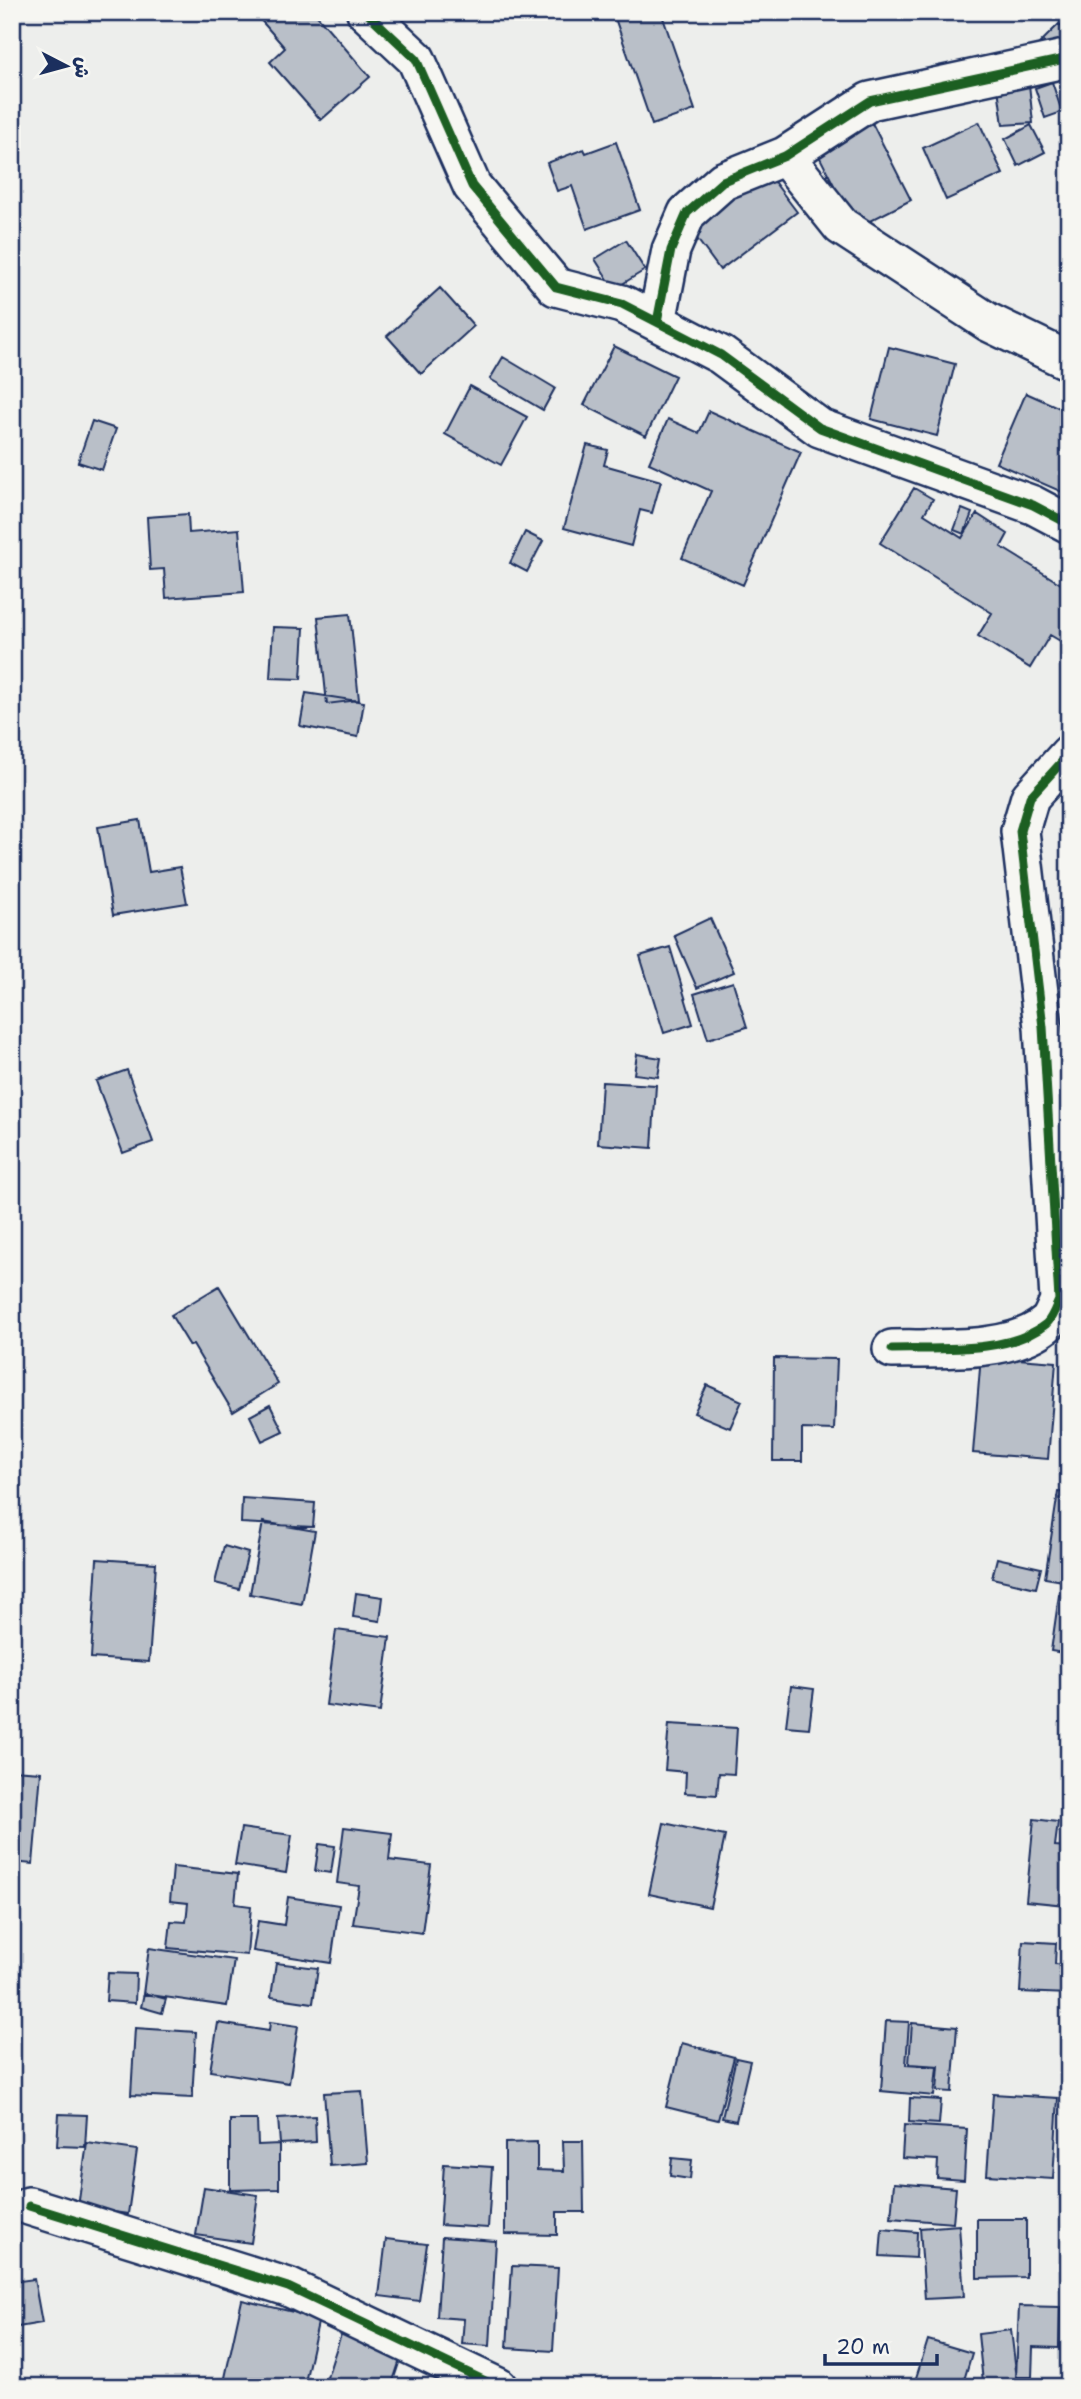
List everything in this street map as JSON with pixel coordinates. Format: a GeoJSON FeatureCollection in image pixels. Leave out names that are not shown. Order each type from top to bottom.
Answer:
{"type":"FeatureCollection","features":[{"type":"Feature","properties":{"kind":"street"},"geometry":{"type":"LineString","coordinates":[[366,12],[416,59],[472,186],[556,287],[622,304],[721,355],[820,428],[1033,505],[1069,524]]}},
{"type":"Feature","properties":{"kind":"street"},"geometry":{"type":"LineString","coordinates":[[657,323],[671,250],[687,214],[723,181],[785,156],[870,101],[1069,58]]}},
{"type":"Feature","properties":{"kind":"street"},"geometry":{"type":"LineString","coordinates":[[785,156],[841,226],[988,323],[1069,361]]}},
{"type":"Feature","properties":{"kind":"street"},"geometry":{"type":"LineString","coordinates":[[892,1349],[978,1347],[1021,1338],[1048,1323],[1059,1300],[1043,1027],[1020,831],[1030,797],[1069,754]]}},
{"type":"Feature","properties":{"kind":"street"},"geometry":{"type":"LineString","coordinates":[[29,2206],[288,2287],[498,2387]]}},
{"type":"Feature","properties":{"kind":"building"},"geometry":{"type":"Polygon","coordinates":[[[266,12],[314,12],[370,77],[321,120],[270,62],[285,48],[259,18],[266,12]]]}},
{"type":"Feature","properties":{"kind":"building"},"geometry":{"type":"Polygon","coordinates":[[[632,12],[661,12],[695,110],[652,125],[615,18],[632,12]]]}},
{"type":"Feature","properties":{"kind":"building"},"geometry":{"type":"Polygon","coordinates":[[[1059,24],[1069,34],[1069,42],[1051,60],[1037,46],[1059,24]]]}},
{"type":"Feature","properties":{"kind":"building"},"geometry":{"type":"Polygon","coordinates":[[[1052,82],[1062,112],[1045,118],[1035,88],[1052,82]]]}},
{"type":"Feature","properties":{"kind":"building"},"geometry":{"type":"Polygon","coordinates":[[[1029,84],[1033,123],[1003,125],[998,88],[1029,84]]]}},
{"type":"Feature","properties":{"kind":"building"},"geometry":{"type":"Polygon","coordinates":[[[979,122],[1003,174],[946,200],[923,148],[979,122]]]}},
{"type":"Feature","properties":{"kind":"building"},"geometry":{"type":"Polygon","coordinates":[[[872,123],[911,200],[856,228],[817,152],[872,123]]]}},
{"type":"Feature","properties":{"kind":"building"},"geometry":{"type":"Polygon","coordinates":[[[1031,125],[1045,152],[1018,166],[1005,139],[1031,125]]]}},
{"type":"Feature","properties":{"kind":"building"},"geometry":{"type":"Polygon","coordinates":[[[616,142],[640,210],[587,229],[572,186],[557,191],[547,163],[584,149],[586,153],[616,142]]]}},
{"type":"Feature","properties":{"kind":"building"},"geometry":{"type":"Polygon","coordinates":[[[766,171],[797,212],[720,270],[689,228],[766,171]]]}},
{"type":"Feature","properties":{"kind":"building"},"geometry":{"type":"Polygon","coordinates":[[[626,240],[645,270],[614,289],[595,259],[626,240]]]}},
{"type":"Feature","properties":{"kind":"building"},"geometry":{"type":"Polygon","coordinates":[[[440,288],[474,326],[421,374],[387,336],[440,288]]]}},
{"type":"Feature","properties":{"kind":"building"},"geometry":{"type":"Polygon","coordinates":[[[614,346],[675,376],[646,436],[584,405],[614,346]]]}},
{"type":"Feature","properties":{"kind":"building"},"geometry":{"type":"Polygon","coordinates":[[[889,347],[955,364],[937,436],[871,419],[889,347]]]}},
{"type":"Feature","properties":{"kind":"building"},"geometry":{"type":"Polygon","coordinates":[[[503,357],[555,388],[543,410],[490,379],[503,357]]]}},
{"type":"Feature","properties":{"kind":"building"},"geometry":{"type":"Polygon","coordinates":[[[470,386],[527,417],[501,465],[445,434],[470,386]]]}},
{"type":"Feature","properties":{"kind":"building"},"geometry":{"type":"Polygon","coordinates":[[[1026,393],[1069,412],[1069,495],[996,463],[1026,393]]]}},
{"type":"Feature","properties":{"kind":"building"},"geometry":{"type":"Polygon","coordinates":[[[709,411],[801,452],[743,585],[682,558],[711,491],[649,463],[668,419],[699,433],[709,411]]]}},
{"type":"Feature","properties":{"kind":"building"},"geometry":{"type":"Polygon","coordinates":[[[92,421],[116,429],[102,470],[78,462],[92,421]]]}},
{"type":"Feature","properties":{"kind":"building"},"geometry":{"type":"Polygon","coordinates":[[[587,445],[608,450],[604,465],[661,481],[652,513],[640,510],[631,546],[564,528],[587,445]]]}},
{"type":"Feature","properties":{"kind":"building"},"geometry":{"type":"Polygon","coordinates":[[[914,488],[933,499],[924,514],[962,538],[977,514],[1008,534],[1001,547],[1069,589],[1067,645],[1050,635],[1030,668],[978,636],[992,613],[880,543],[914,488]]]}},
{"type":"Feature","properties":{"kind":"building"},"geometry":{"type":"Polygon","coordinates":[[[962,509],[972,513],[964,534],[954,530],[962,509]]]}},
{"type":"Feature","properties":{"kind":"building"},"geometry":{"type":"Polygon","coordinates":[[[188,514],[189,533],[239,529],[244,592],[166,598],[164,569],[150,570],[147,517],[188,514]]]}},
{"type":"Feature","properties":{"kind":"building"},"geometry":{"type":"Polygon","coordinates":[[[525,532],[543,541],[527,572],[510,563],[525,532]]]}},
{"type":"Feature","properties":{"kind":"building"},"geometry":{"type":"Polygon","coordinates":[[[350,614],[359,700],[327,704],[318,617],[350,614]]]}},
{"type":"Feature","properties":{"kind":"building"},"geometry":{"type":"Polygon","coordinates":[[[273,627],[304,628],[301,679],[270,678],[273,627]]]}},
{"type":"Feature","properties":{"kind":"building"},"geometry":{"type":"Polygon","coordinates":[[[306,693],[364,702],[358,737],[300,726],[306,693]]]}},
{"type":"Feature","properties":{"kind":"building"},"geometry":{"type":"Polygon","coordinates":[[[140,820],[149,872],[180,867],[187,903],[113,915],[98,827],[140,820]]]}},
{"type":"Feature","properties":{"kind":"building"},"geometry":{"type":"Polygon","coordinates":[[[1069,909],[1069,984],[1059,910],[1069,909]]]}},
{"type":"Feature","properties":{"kind":"building"},"geometry":{"type":"Polygon","coordinates":[[[710,918],[734,972],[697,988],[674,935],[710,918]]]}},
{"type":"Feature","properties":{"kind":"building"},"geometry":{"type":"Polygon","coordinates":[[[670,947],[693,1024],[664,1033],[640,956],[670,947]]]}},
{"type":"Feature","properties":{"kind":"building"},"geometry":{"type":"Polygon","coordinates":[[[733,982],[747,1027],[708,1039],[694,994],[733,982]]]}},
{"type":"Feature","properties":{"kind":"building"},"geometry":{"type":"Polygon","coordinates":[[[637,1054],[661,1058],[658,1077],[634,1074],[637,1054]]]}},
{"type":"Feature","properties":{"kind":"building"},"geometry":{"type":"Polygon","coordinates":[[[127,1070],[153,1142],[123,1153],[96,1081],[127,1070]]]}},
{"type":"Feature","properties":{"kind":"building"},"geometry":{"type":"Polygon","coordinates":[[[602,1082],[656,1085],[652,1148],[598,1144],[602,1082]]]}},
{"type":"Feature","properties":{"kind":"building"},"geometry":{"type":"Polygon","coordinates":[[[219,1286],[278,1384],[233,1412],[193,1345],[190,1346],[171,1315],[219,1286]]]}},
{"type":"Feature","properties":{"kind":"building"},"geometry":{"type":"Polygon","coordinates":[[[981,1356],[1056,1362],[1048,1459],[973,1453],[981,1356]]]}},
{"type":"Feature","properties":{"kind":"building"},"geometry":{"type":"Polygon","coordinates":[[[774,1358],[837,1359],[834,1430],[802,1429],[802,1461],[773,1461],[774,1358]]]}},
{"type":"Feature","properties":{"kind":"building"},"geometry":{"type":"Polygon","coordinates":[[[707,1385],[742,1401],[730,1428],[694,1413],[707,1385]]]}},
{"type":"Feature","properties":{"kind":"building"},"geometry":{"type":"Polygon","coordinates":[[[270,1405],[283,1431],[262,1441],[250,1416],[270,1405]]]}},
{"type":"Feature","properties":{"kind":"building"},"geometry":{"type":"Polygon","coordinates":[[[1058,1492],[1069,1493],[1069,1582],[1045,1578],[1058,1492]]]}},
{"type":"Feature","properties":{"kind":"building"},"geometry":{"type":"Polygon","coordinates":[[[242,1498],[315,1503],[313,1527],[241,1523],[242,1498]]]}},
{"type":"Feature","properties":{"kind":"building"},"geometry":{"type":"Polygon","coordinates":[[[263,1522],[315,1531],[302,1604],[250,1594],[263,1522]]]}},
{"type":"Feature","properties":{"kind":"building"},"geometry":{"type":"Polygon","coordinates":[[[224,1546],[248,1553],[239,1589],[215,1583],[224,1546]]]}},
{"type":"Feature","properties":{"kind":"building"},"geometry":{"type":"Polygon","coordinates":[[[997,1558],[1041,1568],[1036,1588],[992,1578],[997,1558]]]}},
{"type":"Feature","properties":{"kind":"building"},"geometry":{"type":"Polygon","coordinates":[[[97,1559],[156,1563],[149,1662],[91,1658],[97,1559]]]}},
{"type":"Feature","properties":{"kind":"building"},"geometry":{"type":"Polygon","coordinates":[[[356,1593],[383,1597],[380,1621],[353,1617],[356,1593]]]}},
{"type":"Feature","properties":{"kind":"building"},"geometry":{"type":"Polygon","coordinates":[[[1059,1595],[1069,1596],[1069,1654],[1051,1651],[1059,1595]]]}},
{"type":"Feature","properties":{"kind":"building"},"geometry":{"type":"Polygon","coordinates":[[[336,1630],[390,1637],[380,1712],[326,1705],[336,1630]]]}},
{"type":"Feature","properties":{"kind":"building"},"geometry":{"type":"Polygon","coordinates":[[[791,1686],[814,1689],[809,1728],[786,1726],[791,1686]]]}},
{"type":"Feature","properties":{"kind":"building"},"geometry":{"type":"Polygon","coordinates":[[[669,1724],[737,1728],[734,1774],[719,1773],[717,1795],[685,1793],[686,1772],[665,1770],[669,1724]]]}},
{"type":"Feature","properties":{"kind":"building"},"geometry":{"type":"Polygon","coordinates":[[[12,1770],[41,1772],[33,1864],[12,1862],[12,1770]]]}},
{"type":"Feature","properties":{"kind":"building"},"geometry":{"type":"Polygon","coordinates":[[[1034,1819],[1058,1822],[1055,1846],[1069,1847],[1069,1936],[1062,1936],[1065,1905],[1026,1901],[1034,1819]]]}},
{"type":"Feature","properties":{"kind":"building"},"geometry":{"type":"Polygon","coordinates":[[[664,1823],[725,1836],[710,1907],[649,1894],[664,1823]]]}},
{"type":"Feature","properties":{"kind":"building"},"geometry":{"type":"Polygon","coordinates":[[[344,1827],[392,1833],[389,1860],[431,1865],[422,1933],[353,1924],[359,1886],[337,1883],[344,1827]]]}},
{"type":"Feature","properties":{"kind":"building"},"geometry":{"type":"Polygon","coordinates":[[[241,1828],[292,1835],[286,1873],[235,1865],[241,1828]]]}},
{"type":"Feature","properties":{"kind":"building"},"geometry":{"type":"Polygon","coordinates":[[[319,1844],[335,1846],[331,1873],[315,1871],[319,1844]]]}},
{"type":"Feature","properties":{"kind":"building"},"geometry":{"type":"Polygon","coordinates":[[[173,1867],[238,1874],[235,1904],[251,1906],[247,1955],[168,1948],[171,1921],[186,1922],[188,1903],[170,1901],[173,1867]]]}},
{"type":"Feature","properties":{"kind":"building"},"geometry":{"type":"Polygon","coordinates":[[[288,1897],[339,1905],[331,1963],[253,1951],[258,1921],[284,1925],[288,1897]]]}},
{"type":"Feature","properties":{"kind":"building"},"geometry":{"type":"Polygon","coordinates":[[[1023,1941],[1056,1943],[1055,1964],[1069,1965],[1069,1994],[1020,1992],[1023,1941]]]}},
{"type":"Feature","properties":{"kind":"building"},"geometry":{"type":"Polygon","coordinates":[[[149,1948],[234,1960],[227,2006],[143,1994],[149,1948]]]}},
{"type":"Feature","properties":{"kind":"building"},"geometry":{"type":"Polygon","coordinates":[[[276,1963],[318,1968],[313,2003],[271,1997],[276,1963]]]}},
{"type":"Feature","properties":{"kind":"building"},"geometry":{"type":"Polygon","coordinates":[[[108,1973],[136,1974],[135,2003],[106,2001],[108,1973]]]}},
{"type":"Feature","properties":{"kind":"building"},"geometry":{"type":"Polygon","coordinates":[[[144,1993],[166,1999],[162,2013],[141,2007],[144,1993]]]}},
{"type":"Feature","properties":{"kind":"building"},"geometry":{"type":"Polygon","coordinates":[[[886,2021],[909,2022],[906,2065],[937,2067],[934,2096],[881,2091],[886,2021]]]}},
{"type":"Feature","properties":{"kind":"building"},"geometry":{"type":"Polygon","coordinates":[[[270,2022],[298,2026],[289,2083],[210,2071],[218,2023],[269,2031],[270,2022]]]}},
{"type":"Feature","properties":{"kind":"building"},"geometry":{"type":"Polygon","coordinates":[[[912,2023],[957,2027],[952,2092],[937,2091],[939,2066],[909,2064],[912,2023]]]}},
{"type":"Feature","properties":{"kind":"building"},"geometry":{"type":"Polygon","coordinates":[[[135,2028],[196,2032],[192,2098],[131,2095],[135,2028]]]}},
{"type":"Feature","properties":{"kind":"building"},"geometry":{"type":"Polygon","coordinates":[[[682,2043],[734,2057],[718,2120],[666,2107],[682,2043]]]}},
{"type":"Feature","properties":{"kind":"building"},"geometry":{"type":"Polygon","coordinates":[[[736,2058],[750,2061],[736,2121],[722,2118],[736,2058]]]}},
{"type":"Feature","properties":{"kind":"building"},"geometry":{"type":"Polygon","coordinates":[[[362,2091],[368,2163],[330,2166],[324,2093],[362,2091]]]}},
{"type":"Feature","properties":{"kind":"building"},"geometry":{"type":"Polygon","coordinates":[[[993,2094],[1058,2098],[1053,2179],[987,2175],[993,2094]]]}},
{"type":"Feature","properties":{"kind":"building"},"geometry":{"type":"Polygon","coordinates":[[[910,2098],[941,2100],[939,2124],[909,2122],[910,2098]]]}},
{"type":"Feature","properties":{"kind":"building"},"geometry":{"type":"Polygon","coordinates":[[[59,2114],[87,2115],[85,2147],[57,2146],[59,2114]]]}},
{"type":"Feature","properties":{"kind":"building"},"geometry":{"type":"Polygon","coordinates":[[[315,2116],[316,2142],[280,2144],[278,2118],[315,2116]]]}},
{"type":"Feature","properties":{"kind":"building"},"geometry":{"type":"Polygon","coordinates":[[[230,2120],[257,2120],[258,2145],[279,2144],[279,2189],[230,2190],[230,2120]]]}},
{"type":"Feature","properties":{"kind":"building"},"geometry":{"type":"Polygon","coordinates":[[[904,2125],[967,2129],[964,2180],[937,2178],[938,2160],[902,2158],[904,2125]]]}},
{"type":"Feature","properties":{"kind":"building"},"geometry":{"type":"Polygon","coordinates":[[[563,2141],[583,2141],[584,2212],[557,2212],[557,2235],[505,2234],[505,2143],[537,2142],[537,2170],[564,2171],[563,2141]]]}},
{"type":"Feature","properties":{"kind":"building"},"geometry":{"type":"Polygon","coordinates":[[[87,2143],[137,2150],[128,2214],[78,2207],[87,2143]]]}},
{"type":"Feature","properties":{"kind":"building"},"geometry":{"type":"Polygon","coordinates":[[[672,2158],[692,2160],[690,2179],[670,2176],[672,2158]]]}},
{"type":"Feature","properties":{"kind":"building"},"geometry":{"type":"Polygon","coordinates":[[[444,2164],[492,2167],[488,2228],[440,2225],[444,2164]]]}},
{"type":"Feature","properties":{"kind":"building"},"geometry":{"type":"Polygon","coordinates":[[[894,2183],[956,2188],[953,2223],[891,2218],[894,2183]]]}},
{"type":"Feature","properties":{"kind":"building"},"geometry":{"type":"Polygon","coordinates":[[[204,2187],[258,2195],[251,2243],[196,2235],[204,2187]]]}},
{"type":"Feature","properties":{"kind":"building"},"geometry":{"type":"Polygon","coordinates":[[[977,2219],[1026,2219],[1026,2277],[977,2278],[977,2219]]]}},
{"type":"Feature","properties":{"kind":"building"},"geometry":{"type":"Polygon","coordinates":[[[959,2225],[964,2297],[925,2299],[920,2228],[959,2225]]]}},
{"type":"Feature","properties":{"kind":"building"},"geometry":{"type":"Polygon","coordinates":[[[882,2229],[917,2232],[916,2258],[880,2256],[882,2229]]]}},
{"type":"Feature","properties":{"kind":"building"},"geometry":{"type":"Polygon","coordinates":[[[442,2237],[496,2241],[490,2346],[462,2344],[464,2319],[437,2317],[442,2237]]]}},
{"type":"Feature","properties":{"kind":"building"},"geometry":{"type":"Polygon","coordinates":[[[386,2239],[427,2244],[419,2301],[379,2296],[386,2239]]]}},
{"type":"Feature","properties":{"kind":"building"},"geometry":{"type":"Polygon","coordinates":[[[512,2266],[558,2268],[553,2351],[507,2348],[512,2266]]]}},
{"type":"Feature","properties":{"kind":"building"},"geometry":{"type":"Polygon","coordinates":[[[34,2279],[42,2323],[12,2328],[12,2282],[34,2279]]]}},
{"type":"Feature","properties":{"kind":"building"},"geometry":{"type":"Polygon","coordinates":[[[242,2300],[319,2318],[304,2387],[223,2387],[242,2300]]]}},
{"type":"Feature","properties":{"kind":"building"},"geometry":{"type":"Polygon","coordinates":[[[1019,2306],[1060,2307],[1059,2348],[1033,2347],[1032,2377],[1016,2377],[1019,2306]]]}},
{"type":"Feature","properties":{"kind":"building"},"geometry":{"type":"Polygon","coordinates":[[[344,2325],[405,2345],[391,2387],[324,2387],[344,2325]]]}},
{"type":"Feature","properties":{"kind":"building"},"geometry":{"type":"Polygon","coordinates":[[[1011,2330],[1017,2379],[983,2382],[978,2334],[1011,2330]]]}},
{"type":"Feature","properties":{"kind":"building"},"geometry":{"type":"Polygon","coordinates":[[[928,2340],[972,2353],[962,2387],[933,2387],[915,2381],[928,2340]]]}},
{"type":"Feature","properties":{"kind":"cycle path"},"geometry":{"type":"LineString","coordinates":[[366,12],[416,59],[472,186],[556,287],[622,304],[721,355],[820,428],[1033,505],[1069,524]]}},
{"type":"Feature","properties":{"kind":"cycle path"},"geometry":{"type":"LineString","coordinates":[[657,322],[671,250],[687,213],[723,181],[785,156],[870,101],[1069,58]]}},
{"type":"Feature","properties":{"kind":"cycle path"},"geometry":{"type":"LineString","coordinates":[[892,1349],[951,1349],[1013,1340],[1031,1334],[1046,1324],[1059,1300],[1043,1027],[1020,831],[1030,797],[1069,754]]}},
{"type":"Feature","properties":{"kind":"cycle path"},"geometry":{"type":"LineString","coordinates":[[29,2206],[288,2287],[498,2387]]}}]}
